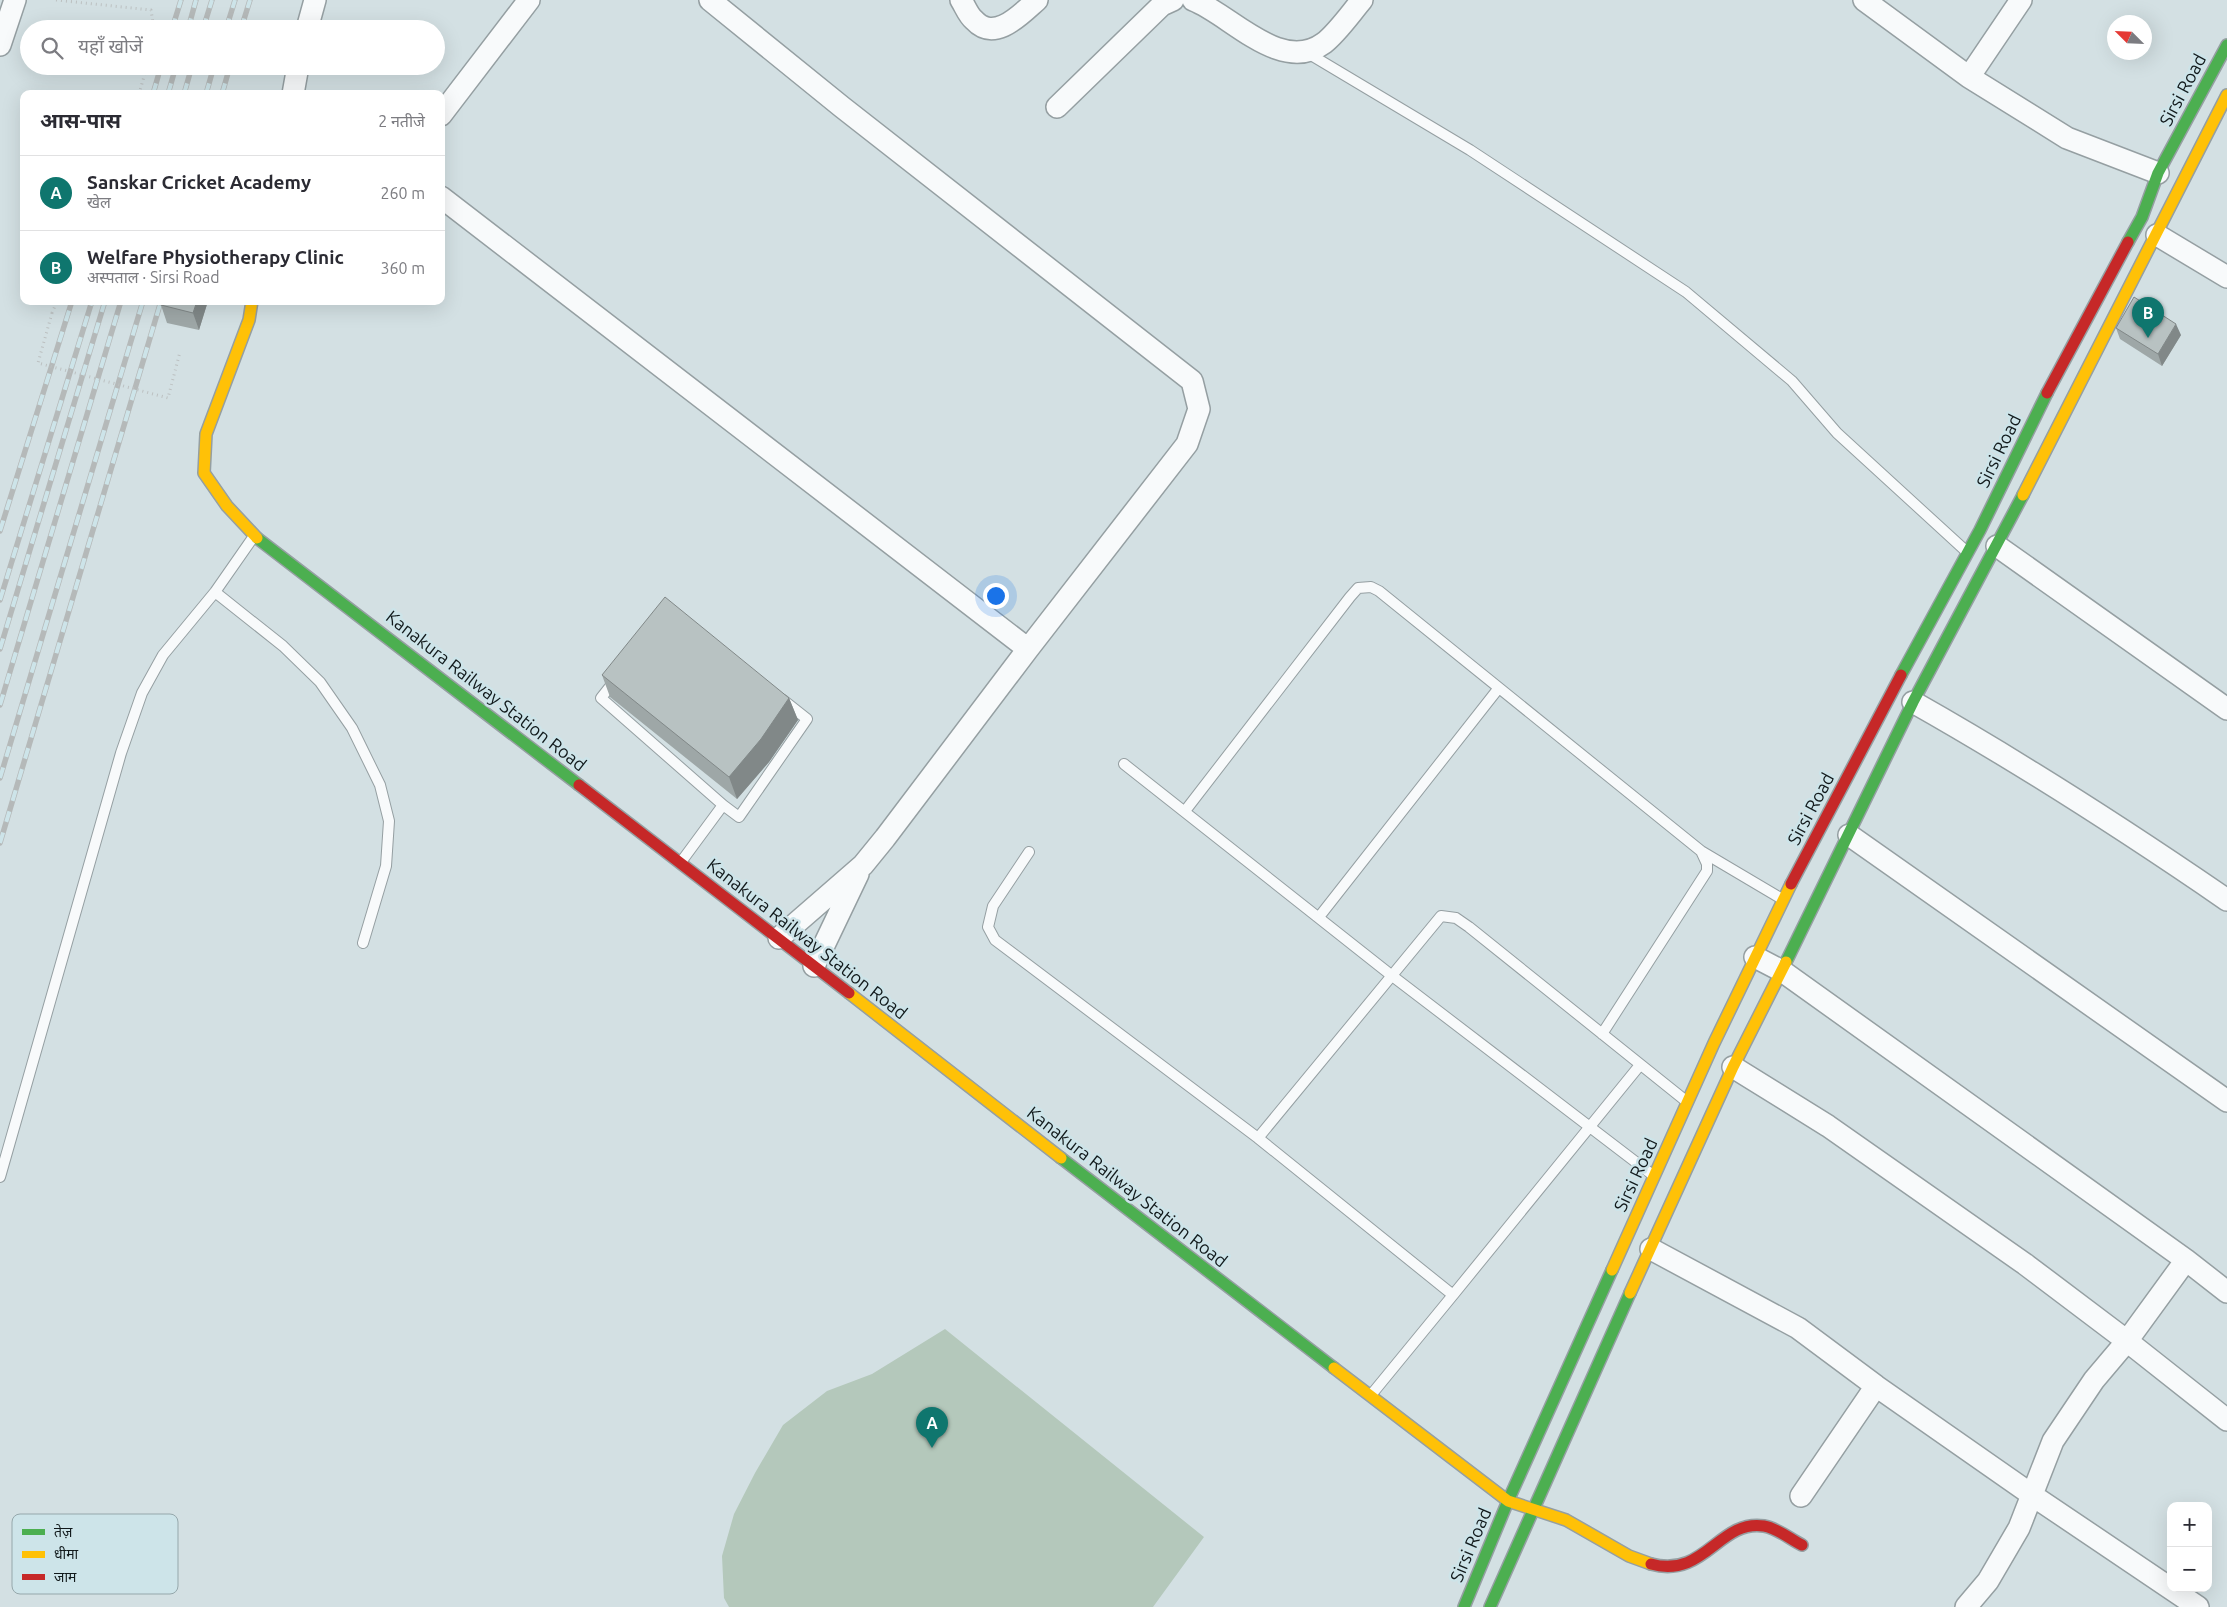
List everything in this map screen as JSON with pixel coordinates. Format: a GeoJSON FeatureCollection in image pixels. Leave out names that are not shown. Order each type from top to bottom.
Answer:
{"type":"FeatureCollection","features":[{"type":"Feature","properties":{"kind":"main road","name":"Sirsi Road"},"geometry":{"type":"LineString","coordinates":[[1464,1607],[1508,1501],[1688,1103],[1783,899],[1968,553],[2041,404],[2142,217],[2158,174],[2227,45]]}},
{"type":"Feature","properties":{"kind":"main road"},"geometry":{"type":"LineString","coordinates":[[1490,1607],[1732,1067],[1782,971],[1913,702],[1997,546],[2227,95]]}},
{"type":"Feature","properties":{"kind":"main road","name":"Kanakura Railway Station Road"},"geometry":{"type":"LineString","coordinates":[[251,305],[248,320],[206,434],[204,473],[227,506],[254,535],[779,938],[1165,1239],[1508,1501],[1566,1520],[1644,1563],[1671,1568],[1695,1561],[1731,1533],[1747,1526],[1764,1526],[1802,1545]]}},
{"type":"Feature","properties":{"kind":"street"},"geometry":{"type":"LineString","coordinates":[[0,45],[15,0]]}},
{"type":"Feature","properties":{"kind":"street"},"geometry":{"type":"LineString","coordinates":[[309,20],[315,0]]}},
{"type":"Feature","properties":{"kind":"street"},"geometry":{"type":"LineString","coordinates":[[445,110],[529,0]]}},
{"type":"Feature","properties":{"kind":"street"},"geometry":{"type":"LineString","coordinates":[[710,0],[842,108],[1192,381],[1199,409],[1187,444],[1028,649],[929,782],[863,865],[779,938]]}},
{"type":"Feature","properties":{"kind":"street"},"geometry":{"type":"LineString","coordinates":[[960,0],[974,21],[987,28],[1002,28],[1037,0]]}},
{"type":"Feature","properties":{"kind":"street"},"geometry":{"type":"LineString","coordinates":[[1057,107],[1162,6],[1173,0]]}},
{"type":"Feature","properties":{"kind":"street"},"geometry":{"type":"LineString","coordinates":[[1193,0],[1256,40],[1284,50],[1305,51],[1324,43],[1362,0]]}},
{"type":"Feature","properties":{"kind":"street"},"geometry":{"type":"LineString","coordinates":[[1864,0],[1970,77],[2067,138],[2158,174]]}},
{"type":"Feature","properties":{"kind":"street"},"geometry":{"type":"LineString","coordinates":[[1970,77],[2021,0]]}},
{"type":"Feature","properties":{"kind":"street"},"geometry":{"type":"LineString","coordinates":[[294,90],[296,75]]}},
{"type":"Feature","properties":{"kind":"street"},"geometry":{"type":"LineString","coordinates":[[445,200],[1028,649]]}},
{"type":"Feature","properties":{"kind":"street"},"geometry":{"type":"LineString","coordinates":[[2157,235],[2227,278]]}},
{"type":"Feature","properties":{"kind":"street"},"geometry":{"type":"LineString","coordinates":[[1997,546],[2227,708]]}},
{"type":"Feature","properties":{"kind":"street"},"geometry":{"type":"LineString","coordinates":[[1913,702],[1990,745],[2172,862],[2227,900]]}},
{"type":"Feature","properties":{"kind":"street"},"geometry":{"type":"LineString","coordinates":[[1849,834],[2227,1102]]}},
{"type":"Feature","properties":{"kind":"street"},"geometry":{"type":"LineString","coordinates":[[814,966],[863,865]]}},
{"type":"Feature","properties":{"kind":"street"},"geometry":{"type":"LineString","coordinates":[[1755,957],[1782,971],[2186,1260],[2227,1292]]}},
{"type":"Feature","properties":{"kind":"street"},"geometry":{"type":"LineString","coordinates":[[1732,1067],[1828,1126],[2026,1264],[2127,1340],[2227,1420]]}},
{"type":"Feature","properties":{"kind":"street"},"geometry":{"type":"LineString","coordinates":[[1651,1249],[1798,1328],[1876,1386],[2032,1495],[2198,1607]]}},
{"type":"Feature","properties":{"kind":"street"},"geometry":{"type":"LineString","coordinates":[[1966,1607],[1988,1581],[2019,1528],[2054,1441],[2094,1380],[2127,1340],[2186,1260]]}},
{"type":"Feature","properties":{"kind":"street"},"geometry":{"type":"LineString","coordinates":[[1801,1496],[1876,1386]]}},
{"type":"Feature","properties":{"kind":"lane"},"geometry":{"type":"LineString","coordinates":[[1305,51],[1470,150],[1686,292],[1792,381],[1837,433],[1968,553]]}},
{"type":"Feature","properties":{"kind":"lane"},"geometry":{"type":"LineString","coordinates":[[0,1177],[118,763],[142,693],[163,655],[215,592],[254,535]]}},
{"type":"Feature","properties":{"kind":"lane"},"geometry":{"type":"LineString","coordinates":[[1185,811],[1358,588],[1370,587],[1379,591],[1701,851],[1783,899]]}},
{"type":"Feature","properties":{"kind":"lane"},"geometry":{"type":"LineString","coordinates":[[215,592],[283,646],[320,682],[352,728],[380,785],[389,821],[386,866],[363,943]]}},
{"type":"Feature","properties":{"kind":"lane"},"geometry":{"type":"LineString","coordinates":[[625,669],[601,698],[739,817],[807,719],[777,695]]}},
{"type":"Feature","properties":{"kind":"lane"},"geometry":{"type":"LineString","coordinates":[[1319,917],[1498,689]]}},
{"type":"Feature","properties":{"kind":"lane"},"geometry":{"type":"LineString","coordinates":[[1124,764],[1391,975],[1655,1176]]}},
{"type":"Feature","properties":{"kind":"lane"},"geometry":{"type":"LineString","coordinates":[[681,863],[723,805]]}},
{"type":"Feature","properties":{"kind":"lane"},"geometry":{"type":"LineString","coordinates":[[1602,1034],[1707,871],[1707,864],[1701,851]]}},
{"type":"Feature","properties":{"kind":"lane"},"geometry":{"type":"LineString","coordinates":[[1029,852],[993,906],[988,927],[995,940],[1258,1138],[1453,1295]]}},
{"type":"Feature","properties":{"kind":"lane"},"geometry":{"type":"LineString","coordinates":[[1258,1138],[1440,916],[1456,918],[1688,1103]]}},
{"type":"Feature","properties":{"kind":"lane"},"geometry":{"type":"LineString","coordinates":[[1371,1395],[1640,1065]]}},
{"type":"Feature","properties":{"kind":"path"},"geometry":{"type":"LineString","coordinates":[[56,0],[151,10],[153,20]]}},
{"type":"Feature","properties":{"kind":"path"},"geometry":{"type":"LineString","coordinates":[[140,90],[144,75]]}},
{"type":"Feature","properties":{"kind":"path"},"geometry":{"type":"LineString","coordinates":[[55,305],[38,362],[168,398],[180,352]]}},
{"type":"Feature","properties":{"kind":"green space"},"geometry":{"type":"Polygon","coordinates":[[[945,1329],[1204,1537],[1153,1607],[729,1607],[724,1598],[722,1556],[734,1514],[783,1425],[827,1391],[872,1374],[945,1329]]]}},
{"type":"Feature","properties":{"kind":"building"},"geometry":{"type":"Polygon","coordinates":[[[2134,297],[2176,324],[2158,354],[2116,328],[2134,297]]]}},
{"type":"Feature","properties":{"kind":"building"},"geometry":{"type":"Polygon","coordinates":[[[161,305],[196,305],[193,313],[161,305]]]}},
{"type":"Feature","properties":{"kind":"building"},"geometry":{"type":"Polygon","coordinates":[[[665,597],[789,698],[761,739],[729,777],[602,675],[665,597]]]}},
{"type":"Feature","properties":{"kind":"railway"},"geometry":{"type":"LineString","coordinates":[[175,20],[181,0]]}},
{"type":"Feature","properties":{"kind":"railway"},"geometry":{"type":"LineString","coordinates":[[190,20],[196,0]]}},
{"type":"Feature","properties":{"kind":"railway"},"geometry":{"type":"LineString","coordinates":[[206,20],[212,0]]}},
{"type":"Feature","properties":{"kind":"railway"},"geometry":{"type":"LineString","coordinates":[[229,20],[235,0]]}},
{"type":"Feature","properties":{"kind":"railway"},"geometry":{"type":"LineString","coordinates":[[244,20],[250,0]]}},
{"type":"Feature","properties":{"kind":"railway"},"geometry":{"type":"LineString","coordinates":[[154,90],[158,75]]}},
{"type":"Feature","properties":{"kind":"railway"},"geometry":{"type":"LineString","coordinates":[[169,90],[173,75]]}},
{"type":"Feature","properties":{"kind":"railway"},"geometry":{"type":"LineString","coordinates":[[185,90],[189,75]]}},
{"type":"Feature","properties":{"kind":"railway"},"geometry":{"type":"LineString","coordinates":[[207,90],[211,75]]}},
{"type":"Feature","properties":{"kind":"railway"},"geometry":{"type":"LineString","coordinates":[[223,90],[227,75]]}},
{"type":"Feature","properties":{"kind":"railway"},"geometry":{"type":"LineString","coordinates":[[0,531],[71,305]]}},
{"type":"Feature","properties":{"kind":"railway"},"geometry":{"type":"LineString","coordinates":[[0,600],[91,305]]}},
{"type":"Feature","properties":{"kind":"railway"},"geometry":{"type":"LineString","coordinates":[[0,649],[104,305]]}},
{"type":"Feature","properties":{"kind":"railway"},"geometry":{"type":"LineString","coordinates":[[0,705],[120,305]]}},
{"type":"Feature","properties":{"kind":"railway"},"geometry":{"type":"LineString","coordinates":[[0,778],[142,305]]}},
{"type":"Feature","properties":{"kind":"railway"},"geometry":{"type":"LineString","coordinates":[[0,843],[160,305]]}},
{"type":"Feature","properties":{"kind":"traffic: fast"},"geometry":{"type":"LineString","coordinates":[[2128,242],[2142,217],[2158,173],[2227,45]]}},
{"type":"Feature","properties":{"kind":"traffic: fast"},"geometry":{"type":"LineString","coordinates":[[1901,675],[1980,530],[2047,393]]}},
{"type":"Feature","properties":{"kind":"traffic: fast"},"geometry":{"type":"LineString","coordinates":[[1786,962],[1913,702],[2023,495]]}},
{"type":"Feature","properties":{"kind":"traffic: fast"},"geometry":{"type":"LineString","coordinates":[[257,538],[579,785]]}},
{"type":"Feature","properties":{"kind":"traffic: fast"},"geometry":{"type":"LineString","coordinates":[[1061,1158],[1334,1368]]}},
{"type":"Feature","properties":{"kind":"traffic: fast"},"geometry":{"type":"LineString","coordinates":[[1464,1607],[1508,1501],[1612,1270]]}},
{"type":"Feature","properties":{"kind":"traffic: fast"},"geometry":{"type":"LineString","coordinates":[[1490,1607],[1630,1293]]}},
{"type":"Feature","properties":{"kind":"traffic: slow"},"geometry":{"type":"LineString","coordinates":[[2023,495],[2227,95]]}},
{"type":"Feature","properties":{"kind":"traffic: slow"},"geometry":{"type":"LineString","coordinates":[[251,305],[249,320],[206,434],[204,473],[227,506],[257,538]]}},
{"type":"Feature","properties":{"kind":"traffic: slow"},"geometry":{"type":"LineString","coordinates":[[1612,1270],[1714,1043],[1791,884]]}},
{"type":"Feature","properties":{"kind":"traffic: slow"},"geometry":{"type":"LineString","coordinates":[[1630,1293],[1733,1067],[1786,962]]}},
{"type":"Feature","properties":{"kind":"traffic: slow"},"geometry":{"type":"LineString","coordinates":[[849,993],[1061,1158]]}},
{"type":"Feature","properties":{"kind":"traffic: slow"},"geometry":{"type":"LineString","coordinates":[[1334,1368],[1508,1501],[1566,1520],[1629,1556],[1651,1564]]}},
{"type":"Feature","properties":{"kind":"traffic: jam"},"geometry":{"type":"LineString","coordinates":[[2047,393],[2128,242]]}},
{"type":"Feature","properties":{"kind":"traffic: jam"},"geometry":{"type":"LineString","coordinates":[[1791,884],[1901,675]]}},
{"type":"Feature","properties":{"kind":"traffic: jam"},"geometry":{"type":"LineString","coordinates":[[579,785],[849,993]]}},
{"type":"Feature","properties":{"kind":"traffic: jam"},"geometry":{"type":"LineString","coordinates":[[1651,1564],[1670,1566],[1685,1563],[1699,1557],[1735,1531],[1748,1526],[1769,1527],[1802,1545]]}},
{"type":"Feature","properties":{"kind":"place","name":"Welfare Physiotherapy Clinic"},"geometry":{"type":"Point","coordinates":[2148,338]}},
{"type":"Feature","properties":{"kind":"place","name":"Sanskar Cricket Academy"},"geometry":{"type":"Point","coordinates":[932,1448]}}]}
